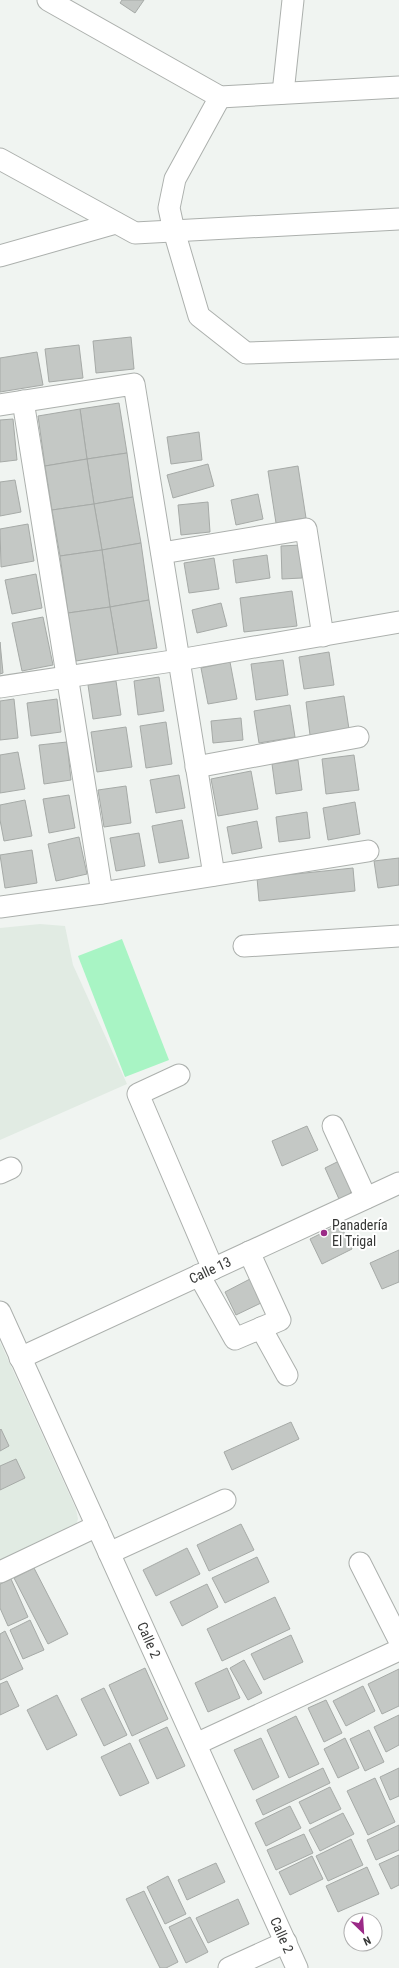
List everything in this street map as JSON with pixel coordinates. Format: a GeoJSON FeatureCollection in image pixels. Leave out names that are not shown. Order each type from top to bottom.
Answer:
{"type":"FeatureCollection","features":[{"type":"Feature","properties":{"kind":"street"},"geometry":{"type":"LineString","coordinates":[[48,0],[220,97],[399,87]]}},
{"type":"Feature","properties":{"kind":"street"},"geometry":{"type":"LineString","coordinates":[[283,93],[292,0]]}},
{"type":"Feature","properties":{"kind":"street"},"geometry":{"type":"LineString","coordinates":[[220,97],[175,179],[169,208],[174,231],[199,316],[246,354],[399,348]]}},
{"type":"Feature","properties":{"kind":"street"},"geometry":{"type":"LineString","coordinates":[[0,160],[136,233],[399,219]]}},
{"type":"Feature","properties":{"kind":"street"},"geometry":{"type":"LineString","coordinates":[[0,256],[116,223]]}},
{"type":"Feature","properties":{"kind":"street"},"geometry":{"type":"LineString","coordinates":[[0,405],[134,384],[214,875]]}},
{"type":"Feature","properties":{"kind":"street"},"geometry":{"type":"LineString","coordinates":[[23,401],[102,893]]}},
{"type":"Feature","properties":{"kind":"street"},"geometry":{"type":"LineString","coordinates":[[162,553],[306,529],[323,636]]}},
{"type":"Feature","properties":{"kind":"street"},"geometry":{"type":"LineString","coordinates":[[0,687],[179,660],[399,622]]}},
{"type":"Feature","properties":{"kind":"street"},"geometry":{"type":"LineString","coordinates":[[196,767],[358,737]]}},
{"type":"Feature","properties":{"kind":"street"},"geometry":{"type":"LineString","coordinates":[[0,907],[102,893],[368,851]]}},
{"type":"Feature","properties":{"kind":"street"},"geometry":{"type":"LineString","coordinates":[[244,946],[399,936]]}},
{"type":"Feature","properties":{"kind":"street"},"geometry":{"type":"LineString","coordinates":[[179,1075],[138,1094],[206,1272],[235,1339],[280,1320],[249,1252]]}},
{"type":"Feature","properties":{"kind":"street"},"geometry":{"type":"LineString","coordinates":[[333,1126],[366,1198]]}},
{"type":"Feature","properties":{"kind":"street","name":"Calle 13"},"geometry":{"type":"LineString","coordinates":[[20,1358],[399,1183]]}},
{"type":"Feature","properties":{"kind":"street","name":"Calle 2"},"geometry":{"type":"LineString","coordinates":[[0,1312],[297,1968]]}},
{"type":"Feature","properties":{"kind":"street"},"geometry":{"type":"LineString","coordinates":[[261,1328],[287,1375]]}},
{"type":"Feature","properties":{"kind":"street"},"geometry":{"type":"LineString","coordinates":[[109,1553],[225,1500]]}},
{"type":"Feature","properties":{"kind":"street"},"geometry":{"type":"LineString","coordinates":[[0,1572],[97,1526]]}},
{"type":"Feature","properties":{"kind":"street"},"geometry":{"type":"LineString","coordinates":[[360,1563],[399,1640]]}},
{"type":"Feature","properties":{"kind":"street"},"geometry":{"type":"LineString","coordinates":[[196,1744],[399,1650]]}},
{"type":"Feature","properties":{"kind":"street"},"geometry":{"type":"LineString","coordinates":[[228,1968],[286,1942]]}},
{"type":"Feature","properties":{"kind":"shaded area"},"geometry":{"type":"Polygon","coordinates":[[[40,924],[65,926],[73,965],[127,1084],[0,1140],[0,928],[40,924]]]}},
{"type":"Feature","properties":{"kind":"shaded area"},"geometry":{"type":"Polygon","coordinates":[[[0,1342],[76,1509],[78,1519],[75,1528],[0,1563],[0,1342]]]}},
{"type":"Feature","properties":{"kind":"green space"},"geometry":{"type":"Polygon","coordinates":[[[122,939],[169,1060],[125,1077],[78,956],[122,939]]]}},
{"type":"Feature","properties":{"kind":"building"},"geometry":{"type":"Polygon","coordinates":[[[122,0],[144,0],[135,13],[120,3],[122,0]]]}},
{"type":"Feature","properties":{"kind":"building"},"geometry":{"type":"Polygon","coordinates":[[[131,337],[134,369],[96,373],[93,341],[131,337]]]}},
{"type":"Feature","properties":{"kind":"building"},"geometry":{"type":"Polygon","coordinates":[[[79,345],[83,378],[49,382],[45,349],[79,345]]]}},
{"type":"Feature","properties":{"kind":"building"},"geometry":{"type":"Polygon","coordinates":[[[37,352],[43,385],[0,392],[0,358],[37,352]]]}},
{"type":"Feature","properties":{"kind":"building"},"geometry":{"type":"Polygon","coordinates":[[[119,403],[127,453],[87,459],[80,409],[119,403]]]}},
{"type":"Feature","properties":{"kind":"building"},"geometry":{"type":"Polygon","coordinates":[[[80,409],[87,459],[45,466],[38,416],[80,409]]]}},
{"type":"Feature","properties":{"kind":"building"},"geometry":{"type":"Polygon","coordinates":[[[13,419],[17,460],[0,462],[0,420],[13,419]]]}},
{"type":"Feature","properties":{"kind":"building"},"geometry":{"type":"Polygon","coordinates":[[[199,432],[202,460],[171,464],[167,437],[199,432]]]}},
{"type":"Feature","properties":{"kind":"building"},"geometry":{"type":"Polygon","coordinates":[[[127,453],[133,497],[94,504],[87,459],[127,453]]]}},
{"type":"Feature","properties":{"kind":"building"},"geometry":{"type":"Polygon","coordinates":[[[87,459],[94,504],[52,510],[45,466],[87,459]]]}},
{"type":"Feature","properties":{"kind":"building"},"geometry":{"type":"Polygon","coordinates":[[[208,464],[214,486],[173,498],[167,475],[208,464]]]}},
{"type":"Feature","properties":{"kind":"building"},"geometry":{"type":"Polygon","coordinates":[[[298,466],[306,518],[276,523],[268,471],[298,466]]]}},
{"type":"Feature","properties":{"kind":"building"},"geometry":{"type":"Polygon","coordinates":[[[15,480],[21,512],[0,516],[0,482],[15,480]]]}},
{"type":"Feature","properties":{"kind":"building"},"geometry":{"type":"Polygon","coordinates":[[[258,494],[263,519],[236,525],[231,500],[258,494]]]}},
{"type":"Feature","properties":{"kind":"building"},"geometry":{"type":"Polygon","coordinates":[[[133,497],[141,543],[102,550],[94,504],[133,497]]]}},
{"type":"Feature","properties":{"kind":"building"},"geometry":{"type":"Polygon","coordinates":[[[208,502],[210,532],[181,535],[178,505],[208,502]]]}},
{"type":"Feature","properties":{"kind":"building"},"geometry":{"type":"Polygon","coordinates":[[[94,504],[102,550],[60,556],[52,510],[94,504]]]}},
{"type":"Feature","properties":{"kind":"building"},"geometry":{"type":"Polygon","coordinates":[[[28,524],[34,561],[1,567],[0,529],[28,524]]]}},
{"type":"Feature","properties":{"kind":"building"},"geometry":{"type":"Polygon","coordinates":[[[141,543],[149,600],[110,607],[102,550],[141,543]]]}},
{"type":"Feature","properties":{"kind":"building"},"geometry":{"type":"Polygon","coordinates":[[[301,545],[302,578],[282,579],[281,546],[301,545]]]}},
{"type":"Feature","properties":{"kind":"building"},"geometry":{"type":"Polygon","coordinates":[[[102,550],[110,607],[68,613],[60,556],[102,550]]]}},
{"type":"Feature","properties":{"kind":"building"},"geometry":{"type":"Polygon","coordinates":[[[267,555],[270,578],[236,583],[233,560],[267,555]]]}},
{"type":"Feature","properties":{"kind":"building"},"geometry":{"type":"Polygon","coordinates":[[[214,558],[219,589],[189,593],[184,563],[214,558]]]}},
{"type":"Feature","properties":{"kind":"building"},"geometry":{"type":"Polygon","coordinates":[[[36,574],[42,608],[12,614],[5,580],[36,574]]]}},
{"type":"Feature","properties":{"kind":"building"},"geometry":{"type":"Polygon","coordinates":[[[292,591],[297,626],[244,632],[240,598],[292,591]]]}},
{"type":"Feature","properties":{"kind":"building"},"geometry":{"type":"Polygon","coordinates":[[[149,600],[157,648],[118,654],[110,607],[149,600]]]}},
{"type":"Feature","properties":{"kind":"building"},"geometry":{"type":"Polygon","coordinates":[[[221,603],[227,626],[197,633],[192,610],[221,603]]]}},
{"type":"Feature","properties":{"kind":"building"},"geometry":{"type":"Polygon","coordinates":[[[110,607],[118,654],[76,661],[68,613],[110,607]]]}},
{"type":"Feature","properties":{"kind":"building"},"geometry":{"type":"Polygon","coordinates":[[[43,617],[53,665],[22,671],[12,623],[43,617]]]}},
{"type":"Feature","properties":{"kind":"building"},"geometry":{"type":"Polygon","coordinates":[[[0,642],[3,673],[0,674],[0,642]]]}},
{"type":"Feature","properties":{"kind":"building"},"geometry":{"type":"Polygon","coordinates":[[[329,652],[334,685],[304,689],[299,657],[329,652]]]}},
{"type":"Feature","properties":{"kind":"building"},"geometry":{"type":"Polygon","coordinates":[[[283,660],[288,695],[256,700],[251,664],[283,660]]]}},
{"type":"Feature","properties":{"kind":"building"},"geometry":{"type":"Polygon","coordinates":[[[230,662],[237,699],[208,704],[201,668],[230,662]]]}},
{"type":"Feature","properties":{"kind":"building"},"geometry":{"type":"Polygon","coordinates":[[[159,677],[164,711],[138,715],[134,681],[159,677]]]}},
{"type":"Feature","properties":{"kind":"building"},"geometry":{"type":"Polygon","coordinates":[[[116,681],[121,715],[93,719],[88,685],[116,681]]]}},
{"type":"Feature","properties":{"kind":"building"},"geometry":{"type":"Polygon","coordinates":[[[344,696],[349,729],[310,735],[306,702],[344,696]]]}},
{"type":"Feature","properties":{"kind":"building"},"geometry":{"type":"Polygon","coordinates":[[[14,699],[18,738],[0,740],[0,701],[14,699]]]}},
{"type":"Feature","properties":{"kind":"building"},"geometry":{"type":"Polygon","coordinates":[[[57,699],[61,732],[31,736],[27,703],[57,699]]]}},
{"type":"Feature","properties":{"kind":"building"},"geometry":{"type":"Polygon","coordinates":[[[290,705],[295,737],[259,743],[254,711],[290,705]]]}},
{"type":"Feature","properties":{"kind":"building"},"geometry":{"type":"Polygon","coordinates":[[[241,718],[243,740],[213,743],[211,721],[241,718]]]}},
{"type":"Feature","properties":{"kind":"building"},"geometry":{"type":"Polygon","coordinates":[[[166,722],[172,764],[146,768],[140,726],[166,722]]]}},
{"type":"Feature","properties":{"kind":"building"},"geometry":{"type":"Polygon","coordinates":[[[126,727],[132,767],[97,772],[91,732],[126,727]]]}},
{"type":"Feature","properties":{"kind":"building"},"geometry":{"type":"Polygon","coordinates":[[[67,742],[71,780],[44,784],[39,745],[67,742]]]}},
{"type":"Feature","properties":{"kind":"building"},"geometry":{"type":"Polygon","coordinates":[[[18,752],[25,789],[0,793],[0,755],[18,752]]]}},
{"type":"Feature","properties":{"kind":"building"},"geometry":{"type":"Polygon","coordinates":[[[354,755],[359,790],[326,794],[322,759],[354,755]]]}},
{"type":"Feature","properties":{"kind":"building"},"geometry":{"type":"Polygon","coordinates":[[[298,760],[302,790],[276,794],[272,764],[298,760]]]}},
{"type":"Feature","properties":{"kind":"building"},"geometry":{"type":"Polygon","coordinates":[[[251,771],[258,809],[218,816],[211,779],[251,771]]]}},
{"type":"Feature","properties":{"kind":"building"},"geometry":{"type":"Polygon","coordinates":[[[179,775],[185,808],[156,813],[150,780],[179,775]]]}},
{"type":"Feature","properties":{"kind":"building"},"geometry":{"type":"Polygon","coordinates":[[[126,786],[131,823],[104,827],[98,790],[126,786]]]}},
{"type":"Feature","properties":{"kind":"building"},"geometry":{"type":"Polygon","coordinates":[[[69,795],[75,828],[49,833],[43,799],[69,795]]]}},
{"type":"Feature","properties":{"kind":"building"},"geometry":{"type":"Polygon","coordinates":[[[25,800],[32,836],[4,841],[0,820],[0,805],[25,800]]]}},
{"type":"Feature","properties":{"kind":"building"},"geometry":{"type":"Polygon","coordinates":[[[355,802],[360,834],[328,840],[323,808],[355,802]]]}},
{"type":"Feature","properties":{"kind":"building"},"geometry":{"type":"Polygon","coordinates":[[[307,812],[310,838],[279,842],[276,817],[307,812]]]}},
{"type":"Feature","properties":{"kind":"building"},"geometry":{"type":"Polygon","coordinates":[[[182,820],[189,858],[159,863],[152,826],[182,820]]]}},
{"type":"Feature","properties":{"kind":"building"},"geometry":{"type":"Polygon","coordinates":[[[257,821],[262,848],[232,854],[227,827],[257,821]]]}},
{"type":"Feature","properties":{"kind":"building"},"geometry":{"type":"Polygon","coordinates":[[[139,833],[145,866],[116,871],[110,838],[139,833]]]}},
{"type":"Feature","properties":{"kind":"building"},"geometry":{"type":"Polygon","coordinates":[[[79,837],[87,874],[56,881],[48,844],[79,837]]]}},
{"type":"Feature","properties":{"kind":"building"},"geometry":{"type":"Polygon","coordinates":[[[32,850],[37,883],[5,888],[0,855],[32,850]]]}},
{"type":"Feature","properties":{"kind":"building"},"geometry":{"type":"Polygon","coordinates":[[[399,858],[399,885],[378,888],[374,861],[399,858]]]}},
{"type":"Feature","properties":{"kind":"building"},"geometry":{"type":"Polygon","coordinates":[[[353,868],[355,891],[259,901],[257,878],[353,868]]]}},
{"type":"Feature","properties":{"kind":"building"},"geometry":{"type":"Polygon","coordinates":[[[307,1126],[318,1150],[282,1166],[272,1141],[307,1126]]]}},
{"type":"Feature","properties":{"kind":"building"},"geometry":{"type":"Polygon","coordinates":[[[339,1161],[352,1188],[350,1194],[339,1199],[325,1168],[339,1161]]]}},
{"type":"Feature","properties":{"kind":"building"},"geometry":{"type":"Polygon","coordinates":[[[340,1224],[352,1249],[322,1264],[310,1239],[340,1224]]]}},
{"type":"Feature","properties":{"kind":"building"},"geometry":{"type":"Polygon","coordinates":[[[399,1250],[399,1282],[382,1289],[370,1263],[399,1250]]]}},
{"type":"Feature","properties":{"kind":"building"},"geometry":{"type":"Polygon","coordinates":[[[250,1279],[261,1303],[236,1315],[225,1292],[250,1279]]]}},
{"type":"Feature","properties":{"kind":"building"},"geometry":{"type":"Polygon","coordinates":[[[291,1422],[299,1439],[232,1470],[224,1452],[291,1422]]]}},
{"type":"Feature","properties":{"kind":"building"},"geometry":{"type":"Polygon","coordinates":[[[1,1429],[9,1446],[0,1451],[0,1430],[1,1429]]]}},
{"type":"Feature","properties":{"kind":"building"},"geometry":{"type":"Polygon","coordinates":[[[16,1459],[25,1478],[0,1490],[0,1466],[16,1459]]]}},
{"type":"Feature","properties":{"kind":"building"},"geometry":{"type":"Polygon","coordinates":[[[241,1524],[254,1550],[209,1571],[197,1545],[241,1524]]]}},
{"type":"Feature","properties":{"kind":"building"},"geometry":{"type":"Polygon","coordinates":[[[187,1548],[200,1574],[156,1596],[143,1570],[187,1548]]]}},
{"type":"Feature","properties":{"kind":"building"},"geometry":{"type":"Polygon","coordinates":[[[257,1557],[269,1582],[225,1603],[212,1578],[257,1557]]]}},
{"type":"Feature","properties":{"kind":"building"},"geometry":{"type":"Polygon","coordinates":[[[34,1568],[68,1634],[48,1644],[14,1578],[34,1568]]]}},
{"type":"Feature","properties":{"kind":"building"},"geometry":{"type":"Polygon","coordinates":[[[11,1579],[28,1617],[8,1626],[0,1608],[0,1584],[11,1579]]]}},
{"type":"Feature","properties":{"kind":"building"},"geometry":{"type":"Polygon","coordinates":[[[207,1584],[218,1607],[182,1626],[170,1602],[207,1584]]]}},
{"type":"Feature","properties":{"kind":"building"},"geometry":{"type":"Polygon","coordinates":[[[275,1597],[290,1629],[222,1661],[207,1629],[275,1597]]]}},
{"type":"Feature","properties":{"kind":"building"},"geometry":{"type":"Polygon","coordinates":[[[30,1620],[44,1650],[23,1659],[10,1630],[30,1620]]]}},
{"type":"Feature","properties":{"kind":"building"},"geometry":{"type":"Polygon","coordinates":[[[5,1631],[23,1669],[0,1680],[0,1634],[5,1631]]]}},
{"type":"Feature","properties":{"kind":"building"},"geometry":{"type":"Polygon","coordinates":[[[291,1635],[303,1662],[264,1680],[251,1654],[291,1635]]]}},
{"type":"Feature","properties":{"kind":"building"},"geometry":{"type":"Polygon","coordinates":[[[244,1660],[262,1693],[248,1700],[230,1668],[244,1660]]]}},
{"type":"Feature","properties":{"kind":"building"},"geometry":{"type":"Polygon","coordinates":[[[145,1668],[168,1719],[132,1736],[109,1685],[145,1668]]]}},
{"type":"Feature","properties":{"kind":"building"},"geometry":{"type":"Polygon","coordinates":[[[227,1668],[240,1698],[208,1712],[195,1683],[227,1668]]]}},
{"type":"Feature","properties":{"kind":"building"},"geometry":{"type":"Polygon","coordinates":[[[399,1669],[399,1706],[382,1714],[368,1684],[399,1669]]]}},
{"type":"Feature","properties":{"kind":"building"},"geometry":{"type":"Polygon","coordinates":[[[7,1681],[19,1706],[0,1715],[0,1684],[7,1681]]]}},
{"type":"Feature","properties":{"kind":"building"},"geometry":{"type":"Polygon","coordinates":[[[363,1686],[375,1711],[346,1726],[333,1701],[363,1686]]]}},
{"type":"Feature","properties":{"kind":"building"},"geometry":{"type":"Polygon","coordinates":[[[104,1688],[127,1735],[104,1746],[81,1699],[104,1688]]]}},
{"type":"Feature","properties":{"kind":"building"},"geometry":{"type":"Polygon","coordinates":[[[57,1695],[77,1735],[47,1750],[27,1710],[57,1695]]]}},
{"type":"Feature","properties":{"kind":"building"},"geometry":{"type":"Polygon","coordinates":[[[326,1700],[342,1733],[324,1742],[308,1708],[326,1700]]]}},
{"type":"Feature","properties":{"kind":"building"},"geometry":{"type":"Polygon","coordinates":[[[399,1715],[399,1745],[386,1752],[374,1727],[399,1715]]]}},
{"type":"Feature","properties":{"kind":"building"},"geometry":{"type":"Polygon","coordinates":[[[296,1716],[319,1764],[289,1778],[267,1730],[296,1716]]]}},
{"type":"Feature","properties":{"kind":"building"},"geometry":{"type":"Polygon","coordinates":[[[167,1727],[185,1766],[157,1779],[139,1740],[167,1727]]]}},
{"type":"Feature","properties":{"kind":"building"},"geometry":{"type":"Polygon","coordinates":[[[369,1730],[384,1762],[365,1771],[350,1739],[369,1730]]]}},
{"type":"Feature","properties":{"kind":"building"},"geometry":{"type":"Polygon","coordinates":[[[261,1738],[279,1777],[253,1790],[234,1750],[261,1738]]]}},
{"type":"Feature","properties":{"kind":"building"},"geometry":{"type":"Polygon","coordinates":[[[345,1738],[359,1768],[338,1778],[324,1749],[345,1738]]]}},
{"type":"Feature","properties":{"kind":"building"},"geometry":{"type":"Polygon","coordinates":[[[130,1743],[149,1783],[120,1796],[101,1757],[130,1743]]]}},
{"type":"Feature","properties":{"kind":"building"},"geometry":{"type":"Polygon","coordinates":[[[323,1768],[330,1783],[263,1815],[256,1800],[323,1768]]]}},
{"type":"Feature","properties":{"kind":"building"},"geometry":{"type":"Polygon","coordinates":[[[399,1768],[399,1796],[390,1800],[380,1777],[399,1768]]]}},
{"type":"Feature","properties":{"kind":"building"},"geometry":{"type":"Polygon","coordinates":[[[375,1778],[395,1822],[368,1835],[347,1791],[375,1778]]]}},
{"type":"Feature","properties":{"kind":"building"},"geometry":{"type":"Polygon","coordinates":[[[330,1787],[341,1809],[310,1824],[299,1802],[330,1787]]]}},
{"type":"Feature","properties":{"kind":"building"},"geometry":{"type":"Polygon","coordinates":[[[290,1806],[301,1828],[266,1846],[255,1823],[290,1806]]]}},
{"type":"Feature","properties":{"kind":"building"},"geometry":{"type":"Polygon","coordinates":[[[343,1813],[354,1834],[320,1851],[309,1830],[343,1813]]]}},
{"type":"Feature","properties":{"kind":"building"},"geometry":{"type":"Polygon","coordinates":[[[399,1825],[399,1850],[376,1860],[367,1840],[399,1825]]]}},
{"type":"Feature","properties":{"kind":"building"},"geometry":{"type":"Polygon","coordinates":[[[304,1834],[313,1853],[276,1870],[267,1850],[304,1834]]]}},
{"type":"Feature","properties":{"kind":"building"},"geometry":{"type":"Polygon","coordinates":[[[351,1839],[363,1865],[328,1881],[316,1856],[351,1839]]]}},
{"type":"Feature","properties":{"kind":"building"},"geometry":{"type":"Polygon","coordinates":[[[399,1855],[399,1885],[391,1889],[379,1864],[399,1855]]]}},
{"type":"Feature","properties":{"kind":"building"},"geometry":{"type":"Polygon","coordinates":[[[312,1856],[323,1879],[290,1895],[279,1872],[312,1856]]]}},
{"type":"Feature","properties":{"kind":"building"},"geometry":{"type":"Polygon","coordinates":[[[216,1863],[225,1882],[187,1900],[178,1880],[216,1863]]]}},
{"type":"Feature","properties":{"kind":"building"},"geometry":{"type":"Polygon","coordinates":[[[367,1867],[379,1894],[338,1912],[326,1886],[367,1867]]]}},
{"type":"Feature","properties":{"kind":"building"},"geometry":{"type":"Polygon","coordinates":[[[168,1876],[186,1914],[165,1924],[147,1887],[168,1876]]]}},
{"type":"Feature","properties":{"kind":"building"},"geometry":{"type":"Polygon","coordinates":[[[144,1891],[178,1962],[166,1968],[160,1968],[126,1899],[144,1891]]]}},
{"type":"Feature","properties":{"kind":"building"},"geometry":{"type":"Polygon","coordinates":[[[238,1899],[249,1924],[208,1943],[196,1918],[238,1899]]]}},
{"type":"Feature","properties":{"kind":"building"},"geometry":{"type":"Polygon","coordinates":[[[190,1917],[208,1952],[186,1963],[169,1927],[190,1917]]]}},
{"type":"Feature","properties":{"kind":"place","name":"Panadería El Trigal"},"geometry":{"type":"Point","coordinates":[324,1233]}}]}
